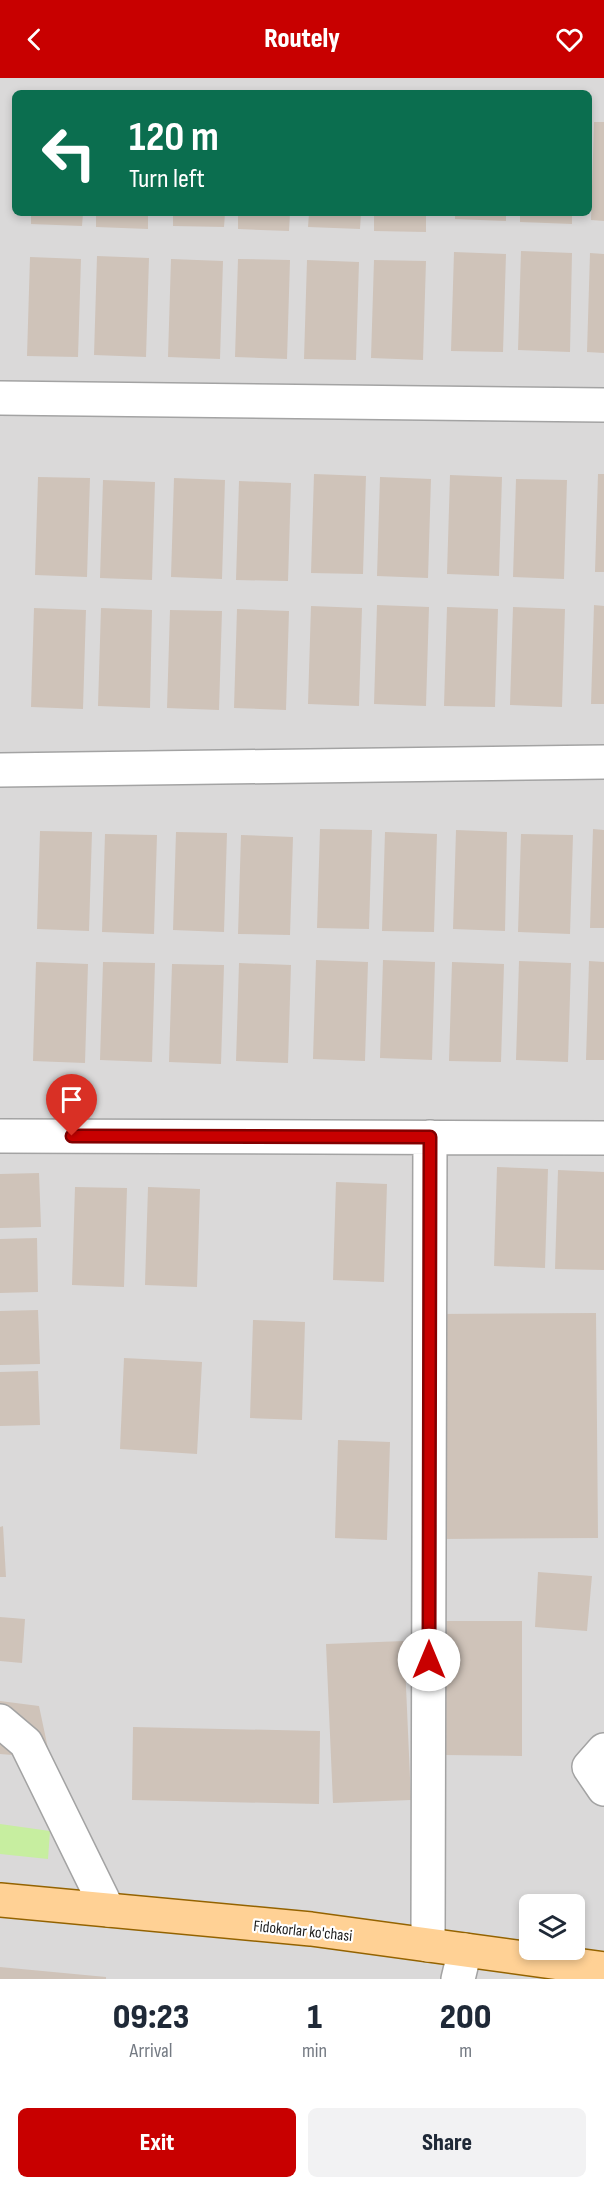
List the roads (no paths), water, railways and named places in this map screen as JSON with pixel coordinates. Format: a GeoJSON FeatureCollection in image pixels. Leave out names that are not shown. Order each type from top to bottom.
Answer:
{"type":"FeatureCollection","features":[{"type":"Feature","properties":{"kind":"main road","name":"Fidokorlar ko'chasi"},"geometry":{"type":"LineString","coordinates":[[0,1900],[311,1929],[428,1945],[461,1965],[604,1970]]}},
{"type":"Feature","properties":{"kind":"street"},"geometry":{"type":"LineString","coordinates":[[0,398],[604,405]]}},
{"type":"Feature","properties":{"kind":"street"},"geometry":{"type":"LineString","coordinates":[[0,770],[604,762]]}},
{"type":"Feature","properties":{"kind":"street"},"geometry":{"type":"LineString","coordinates":[[0,1136],[604,1138]]}},
{"type":"Feature","properties":{"kind":"street"},"geometry":{"type":"LineString","coordinates":[[428,1945],[430,1137]]}},
{"type":"Feature","properties":{"kind":"street"},"geometry":{"type":"LineString","coordinates":[[0,1721],[26,1743],[108,1910]]}},
{"type":"Feature","properties":{"kind":"street"},"geometry":{"type":"LineString","coordinates":[[604,1750],[589,1767],[604,1790]]}}]}
